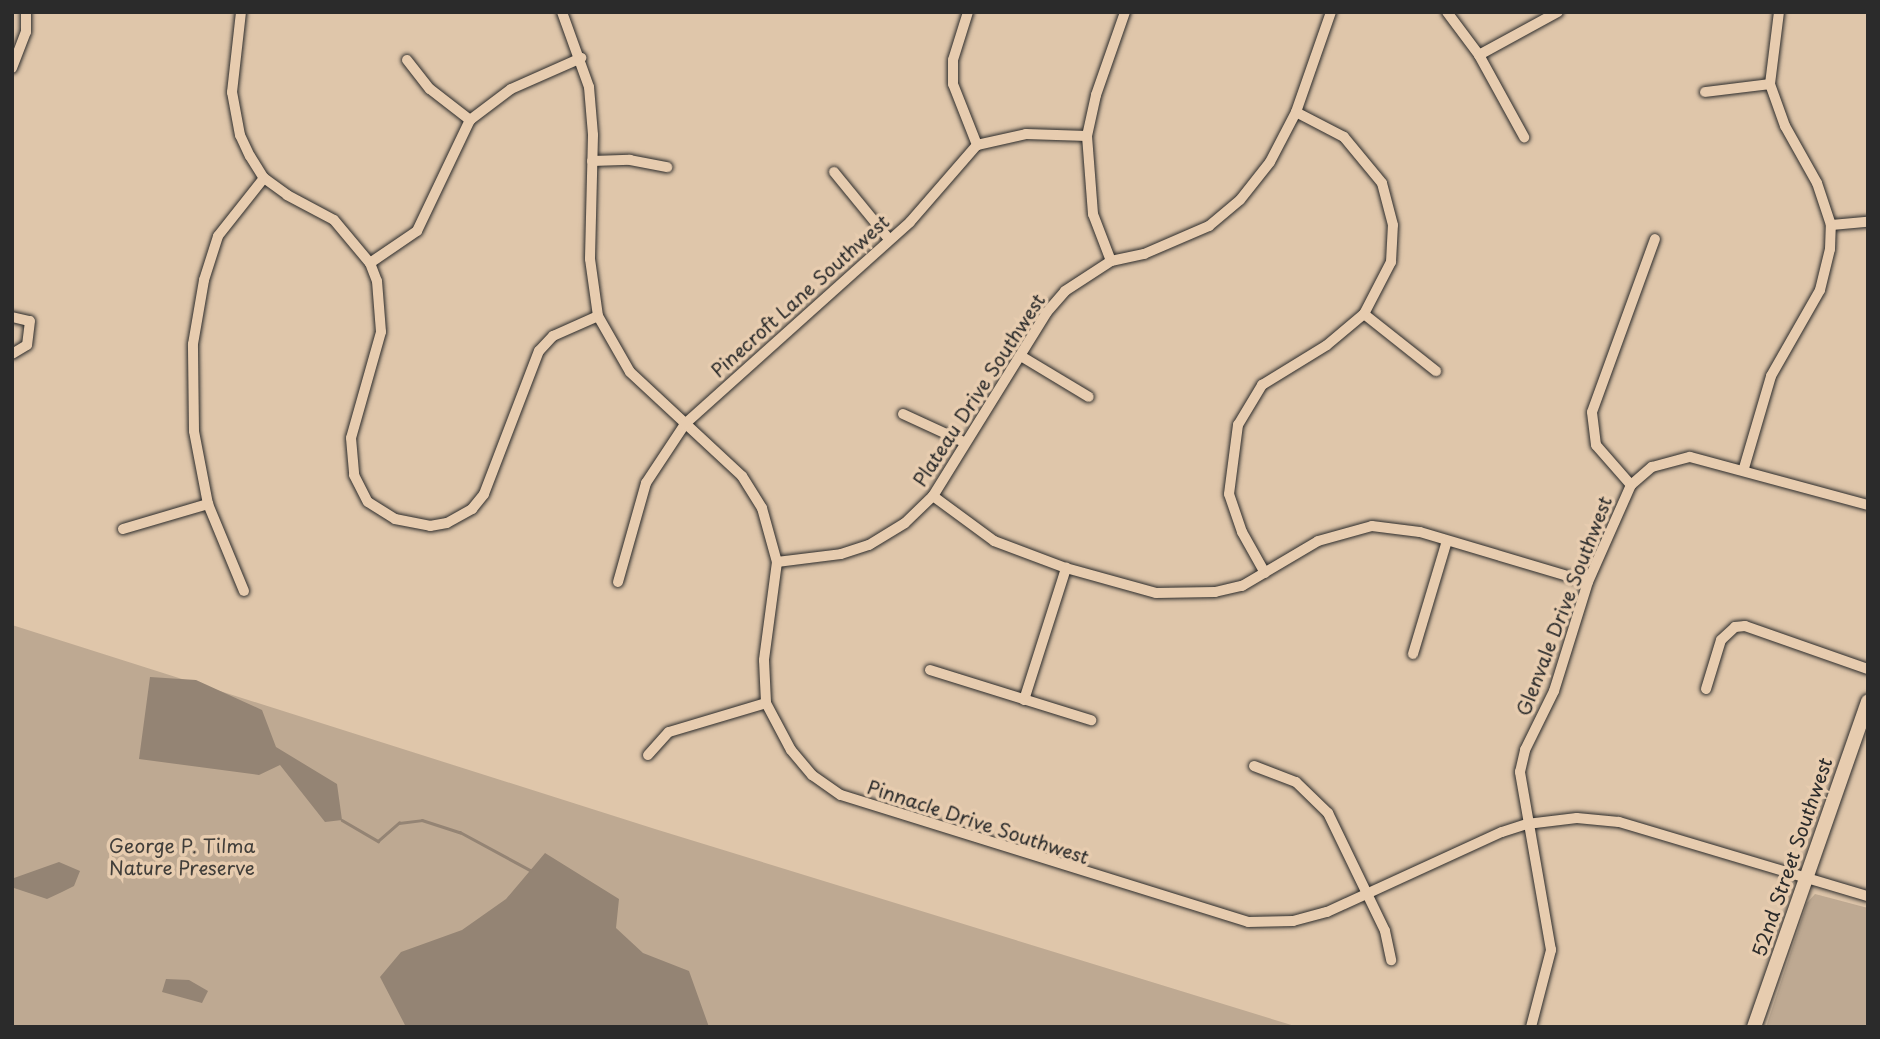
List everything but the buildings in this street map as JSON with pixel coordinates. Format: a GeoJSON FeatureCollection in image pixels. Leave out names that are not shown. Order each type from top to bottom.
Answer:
{"type":"FeatureCollection","features":[{"type":"Feature","properties":{"kind":"street"},"geometry":{"type":"LineString","coordinates":[[12,68],[26,32],[26,12]]}},
{"type":"Feature","properties":{"kind":"street"},"geometry":{"type":"LineString","coordinates":[[241,12],[234,111],[250,156],[264,178],[334,220],[370,263],[377,281],[381,332],[354,424],[352,462],[368,502],[412,524],[447,523],[472,509],[485,494],[539,351],[552,336],[598,316]]}},
{"type":"Feature","properties":{"kind":"street","name":"Pinnacle Drive Southwest"},"geometry":{"type":"LineString","coordinates":[[562,12],[581,58],[589,87],[592,161],[590,259],[598,316],[630,372],[752,491],[768,523],[777,562],[764,660],[766,703],[791,750],[812,775],[841,795],[881,811],[1248,922],[1293,921],[1327,912],[1366,891],[1527,824],[1577,818],[1619,822],[1868,896]]}},
{"type":"Feature","properties":{"kind":"street"},"geometry":{"type":"LineString","coordinates":[[968,12],[955,52],[953,84],[976,145],[1026,135],[1087,136]]}},
{"type":"Feature","properties":{"kind":"street"},"geometry":{"type":"LineString","coordinates":[[1111,261],[1093,214],[1087,136],[1096,95],[1125,12]]}},
{"type":"Feature","properties":{"kind":"street","name":"Plateau Drive Southwest"},"geometry":{"type":"LineString","coordinates":[[777,562],[841,554],[869,545],[905,523],[933,496],[1046,313],[1065,292],[1111,261],[1168,245],[1226,213],[1270,162],[1296,112],[1331,12]]}},
{"type":"Feature","properties":{"kind":"street"},"geometry":{"type":"LineString","coordinates":[[1447,12],[1479,55],[1524,137]]}},
{"type":"Feature","properties":{"kind":"street"},"geometry":{"type":"LineString","coordinates":[[1479,55],[1558,12]]}},
{"type":"Feature","properties":{"kind":"street"},"geometry":{"type":"LineString","coordinates":[[1744,468],[1771,376],[1820,290],[1830,225],[1817,183],[1785,126],[1770,83],[1779,12]]}},
{"type":"Feature","properties":{"kind":"street"},"geometry":{"type":"LineString","coordinates":[[370,263],[417,231],[470,121],[511,89],[581,58]]}},
{"type":"Feature","properties":{"kind":"street"},"geometry":{"type":"LineString","coordinates":[[407,60],[430,89],[470,121]]}},
{"type":"Feature","properties":{"kind":"street"},"geometry":{"type":"LineString","coordinates":[[1704,92],[1770,83]]}},
{"type":"Feature","properties":{"kind":"street"},"geometry":{"type":"LineString","coordinates":[[1265,573],[1242,532],[1229,494],[1238,425],[1262,385],[1327,345],[1364,314],[1391,262],[1392,225],[1387,197],[1368,163],[1344,137],[1296,112]]}},
{"type":"Feature","properties":{"kind":"street","name":"Pinecroft Lane Southwest"},"geometry":{"type":"LineString","coordinates":[[618,582],[646,483],[685,424],[888,238],[910,222],[976,145]]}},
{"type":"Feature","properties":{"kind":"street"},"geometry":{"type":"LineString","coordinates":[[592,161],[630,160],[667,167]]}},
{"type":"Feature","properties":{"kind":"street"},"geometry":{"type":"LineString","coordinates":[[834,173],[888,238]]}},
{"type":"Feature","properties":{"kind":"street"},"geometry":{"type":"LineString","coordinates":[[244,591],[208,504],[194,431],[192,369],[198,307],[218,236],[250,190],[264,178]]}},
{"type":"Feature","properties":{"kind":"street"},"geometry":{"type":"LineString","coordinates":[[1830,225],[1868,222]]}},
{"type":"Feature","properties":{"kind":"street"},"geometry":{"type":"LineString","coordinates":[[1631,485],[1596,445],[1592,412],[1655,239]]}},
{"type":"Feature","properties":{"kind":"street"},"geometry":{"type":"LineString","coordinates":[[1364,314],[1436,371]]}},
{"type":"Feature","properties":{"kind":"street"},"geometry":{"type":"LineString","coordinates":[[12,317],[30,321],[27,345],[12,354]]}},
{"type":"Feature","properties":{"kind":"street"},"geometry":{"type":"LineString","coordinates":[[1021,356],[1089,397]]}},
{"type":"Feature","properties":{"kind":"street"},"geometry":{"type":"LineString","coordinates":[[903,414],[964,442]]}},
{"type":"Feature","properties":{"kind":"street","name":"Glenvale Drive Southwest"},"geometry":{"type":"LineString","coordinates":[[1531,1027],[1551,950],[1520,772],[1525,750],[1554,691],[1588,583],[1631,485],[1652,467],[1690,457],[1744,468],[1868,505]]}},
{"type":"Feature","properties":{"kind":"street"},"geometry":{"type":"LineString","coordinates":[[933,496],[994,541],[1066,568],[1156,593],[1215,592],[1242,586],[1318,541],[1372,526],[1396,527],[1588,583]]}},
{"type":"Feature","properties":{"kind":"street"},"geometry":{"type":"LineString","coordinates":[[123,529],[208,504]]}},
{"type":"Feature","properties":{"kind":"street"},"geometry":{"type":"LineString","coordinates":[[1413,654],[1447,541]]}},
{"type":"Feature","properties":{"kind":"street"},"geometry":{"type":"LineString","coordinates":[[1024,699],[1066,568]]}},
{"type":"Feature","properties":{"kind":"street"},"geometry":{"type":"LineString","coordinates":[[1706,689],[1721,640],[1735,627],[1745,626],[1868,669]]}},
{"type":"Feature","properties":{"kind":"street"},"geometry":{"type":"LineString","coordinates":[[930,670],[1091,720]]}},
{"type":"Feature","properties":{"kind":"street","name":"52nd Street Southwest"},"geometry":{"type":"LineString","coordinates":[[1754,1027],[1868,701]]}},
{"type":"Feature","properties":{"kind":"street"},"geometry":{"type":"LineString","coordinates":[[648,755],[669,733],[766,703]]}},
{"type":"Feature","properties":{"kind":"street"},"geometry":{"type":"LineString","coordinates":[[1254,766],[1296,782],[1317,798],[1385,931],[1391,960]]}},
{"type":"Feature","properties":{"kind":"green space","name":"George P. Tilma Nature Preserve"},"geometry":{"type":"Polygon","coordinates":[[[12,625],[655,829],[1298,1027],[12,1027],[12,625]]]}},
{"type":"Feature","properties":{"kind":"green space"},"geometry":{"type":"Polygon","coordinates":[[[1815,894],[1868,908],[1868,1027],[1766,1027],[1807,903],[1815,894]]]}},
{"type":"Feature","properties":{"kind":"shaded area"},"geometry":{"type":"Polygon","coordinates":[[[150,677],[196,680],[262,710],[276,747],[337,784],[342,820],[325,822],[280,765],[259,775],[139,759],[150,677]]]}},
{"type":"Feature","properties":{"kind":"shaded area"},"geometry":{"type":"Polygon","coordinates":[[[545,853],[619,899],[616,928],[643,953],[689,971],[709,1027],[406,1027],[380,977],[401,952],[462,930],[506,899],[545,853]]]}},
{"type":"Feature","properties":{"kind":"shaded area"},"geometry":{"type":"Polygon","coordinates":[[[59,862],[80,871],[74,886],[47,899],[14,888],[14,878],[59,862]]]}},
{"type":"Feature","properties":{"kind":"shaded area"},"geometry":{"type":"Polygon","coordinates":[[[166,979],[189,980],[208,991],[202,1003],[162,992],[166,979]]]}},
{"type":"Feature","properties":{"kind":"waterway"},"geometry":{"type":"LineString","coordinates":[[342,820],[378,841],[399,823],[422,820],[460,832],[530,870]]}}]}
